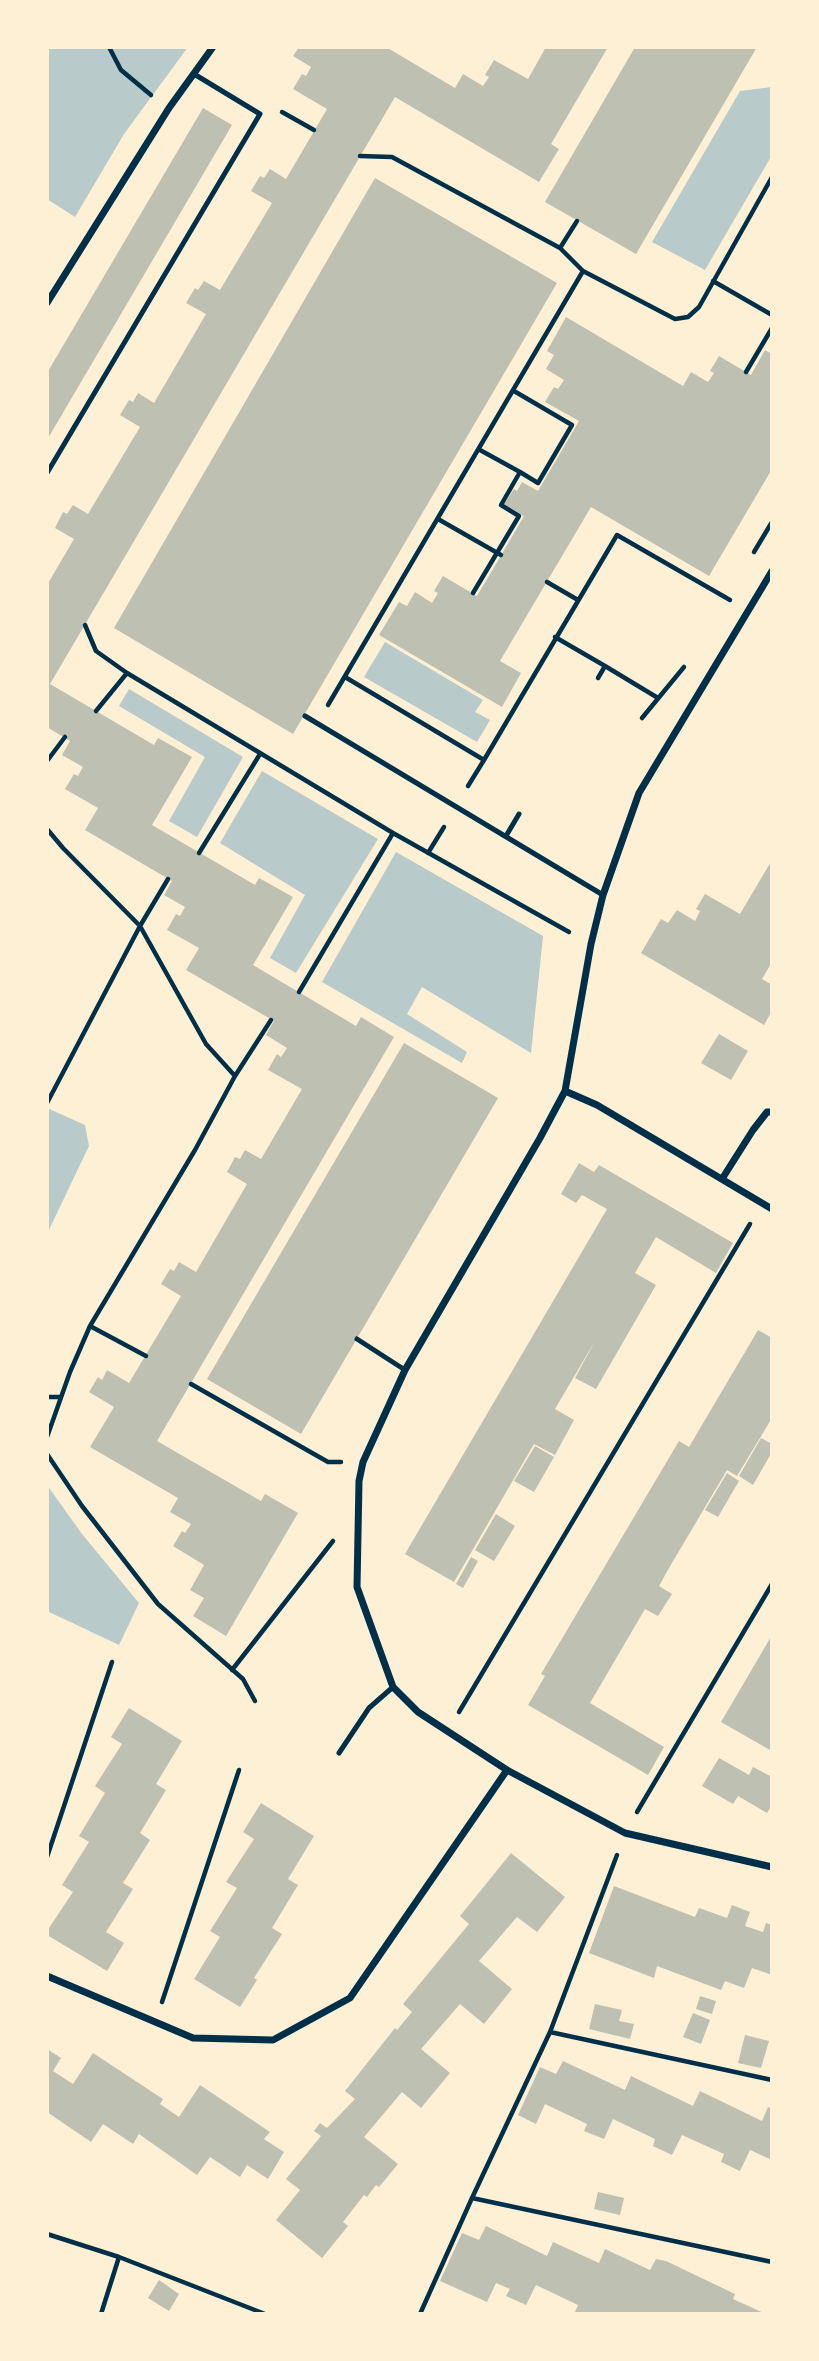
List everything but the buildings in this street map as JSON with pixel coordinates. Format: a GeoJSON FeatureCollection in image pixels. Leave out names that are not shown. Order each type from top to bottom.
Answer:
{"type":"FeatureCollection","features":[{"type":"Feature","properties":{"kind":"street"},"geometry":{"type":"LineString","coordinates":[[47,303],[169,108],[213,47]]}},
{"type":"Feature","properties":{"kind":"street"},"geometry":{"type":"LineString","coordinates":[[772,572],[639,793],[603,895],[591,944],[565,1091],[405,1370],[363,1462],[359,1481],[357,1587],[393,1687],[418,1712],[506,1770],[625,1833],[772,1867]]}},
{"type":"Feature","properties":{"kind":"street"},"geometry":{"type":"LineString","coordinates":[[565,1091],[597,1105],[772,1209]]}},
{"type":"Feature","properties":{"kind":"street"},"geometry":{"type":"LineString","coordinates":[[722,1179],[770,1110]]}},
{"type":"Feature","properties":{"kind":"street"},"geometry":{"type":"LineString","coordinates":[[47,1976],[193,2038],[273,2040],[350,1998],[506,1770]]}},
{"type":"Feature","properties":{"kind":"lane"},"geometry":{"type":"LineString","coordinates":[[47,473],[260,114],[194,74]]}},
{"type":"Feature","properties":{"kind":"lane"},"geometry":{"type":"LineString","coordinates":[[305,716],[603,895]]}},
{"type":"Feature","properties":{"kind":"lane"},"geometry":{"type":"LineString","coordinates":[[506,836],[519,814]]}},
{"type":"Feature","properties":{"kind":"lane"},"geometry":{"type":"LineString","coordinates":[[357,1339],[405,1370]]}},
{"type":"Feature","properties":{"kind":"lane"},"geometry":{"type":"LineString","coordinates":[[339,1753],[369,1708],[393,1687]]}},
{"type":"Feature","properties":{"kind":"path"},"geometry":{"type":"LineString","coordinates":[[109,47],[121,69],[169,108]]}},
{"type":"Feature","properties":{"kind":"path"},"geometry":{"type":"LineString","coordinates":[[360,156],[392,157],[560,248],[583,271],[675,319],[688,317],[699,307],[772,177]]}},
{"type":"Feature","properties":{"kind":"path"},"geometry":{"type":"LineString","coordinates":[[560,248],[577,221]]}},
{"type":"Feature","properties":{"kind":"path"},"geometry":{"type":"LineString","coordinates":[[317,723],[583,271]]}},
{"type":"Feature","properties":{"kind":"path"},"geometry":{"type":"LineString","coordinates":[[713,281],[772,315]]}},
{"type":"Feature","properties":{"kind":"path"},"geometry":{"type":"LineString","coordinates":[[746,372],[772,328]]}},
{"type":"Feature","properties":{"kind":"path"},"geometry":{"type":"LineString","coordinates":[[514,391],[572,425]]}},
{"type":"Feature","properties":{"kind":"path"},"geometry":{"type":"LineString","coordinates":[[480,450],[538,483],[575,419]]}},
{"type":"Feature","properties":{"kind":"path"},"geometry":{"type":"LineString","coordinates":[[473,593],[521,517],[501,505],[520,472]]}},
{"type":"Feature","properties":{"kind":"path"},"geometry":{"type":"LineString","coordinates":[[438,519],[499,554]]}},
{"type":"Feature","properties":{"kind":"path"},"geometry":{"type":"LineString","coordinates":[[345,677],[484,760],[617,535],[748,611]]}},
{"type":"Feature","properties":{"kind":"path"},"geometry":{"type":"LineString","coordinates":[[547,582],[578,600]]}},
{"type":"Feature","properties":{"kind":"path"},"geometry":{"type":"LineString","coordinates":[[85,625],[96,651],[127,673],[393,833],[591,944]]}},
{"type":"Feature","properties":{"kind":"path"},"geometry":{"type":"LineString","coordinates":[[555,638],[659,698]]}},
{"type":"Feature","properties":{"kind":"path"},"geometry":{"type":"LineString","coordinates":[[598,678],[605,666]]}},
{"type":"Feature","properties":{"kind":"path"},"geometry":{"type":"LineString","coordinates":[[96,711],[127,673]]}},
{"type":"Feature","properties":{"kind":"path"},"geometry":{"type":"LineString","coordinates":[[47,761],[65,737]]}},
{"type":"Feature","properties":{"kind":"path"},"geometry":{"type":"LineString","coordinates":[[199,853],[260,754]]}},
{"type":"Feature","properties":{"kind":"path"},"geometry":{"type":"LineString","coordinates":[[47,829],[62,848],[140,926],[206,1044],[235,1076]]}},
{"type":"Feature","properties":{"kind":"path"},"geometry":{"type":"LineString","coordinates":[[299,992],[393,833]]}},
{"type":"Feature","properties":{"kind":"path"},"geometry":{"type":"LineString","coordinates":[[47,1103],[140,926],[168,879]]}},
{"type":"Feature","properties":{"kind":"path"},"geometry":{"type":"LineString","coordinates":[[47,1437],[90,1326],[195,1150],[235,1076],[271,1020]]}},
{"type":"Feature","properties":{"kind":"path"},"geometry":{"type":"LineString","coordinates":[[447,1731],[763,1203]]}},
{"type":"Feature","properties":{"kind":"path"},"geometry":{"type":"LineString","coordinates":[[90,1326],[146,1356]]}},
{"type":"Feature","properties":{"kind":"path"},"geometry":{"type":"LineString","coordinates":[[191,1384],[328,1462],[363,1462]]}},
{"type":"Feature","properties":{"kind":"path"},"geometry":{"type":"LineString","coordinates":[[47,1396],[61,1397]]}},
{"type":"Feature","properties":{"kind":"path"},"geometry":{"type":"LineString","coordinates":[[47,1454],[82,1506],[158,1604],[243,1679],[255,1702]]}},
{"type":"Feature","properties":{"kind":"path"},"geometry":{"type":"LineString","coordinates":[[232,1670],[321,1555],[359,1512]]}},
{"type":"Feature","properties":{"kind":"path"},"geometry":{"type":"LineString","coordinates":[[420,2314],[550,2032],[625,1833],[772,1584]]}},
{"type":"Feature","properties":{"kind":"path"},"geometry":{"type":"LineString","coordinates":[[47,1857],[112,1662]]}},
{"type":"Feature","properties":{"kind":"path"},"geometry":{"type":"LineString","coordinates":[[156,2022],[239,1770]]}},
{"type":"Feature","properties":{"kind":"path"},"geometry":{"type":"LineString","coordinates":[[550,2032],[772,2080]]}},
{"type":"Feature","properties":{"kind":"path"},"geometry":{"type":"LineString","coordinates":[[472,2198],[772,2262]]}},
{"type":"Feature","properties":{"kind":"path"},"geometry":{"type":"LineString","coordinates":[[47,2234],[119,2257],[265,2314]]}},
{"type":"Feature","properties":{"kind":"path"},"geometry":{"type":"LineString","coordinates":[[101,2314],[119,2257]]}},
{"type":"Feature","properties":{"kind":"shaded area"},"geometry":{"type":"Polygon","coordinates":[[[47,47],[188,47],[124,134],[75,217],[47,199],[47,47]]]}},
{"type":"Feature","properties":{"kind":"shaded area"},"geometry":{"type":"Polygon","coordinates":[[[772,87],[772,155],[705,270],[652,242],[740,91],[772,87]]]}},
{"type":"Feature","properties":{"kind":"shaded area"},"geometry":{"type":"Polygon","coordinates":[[[385,642],[483,700],[475,712],[490,720],[477,742],[364,677],[385,642]]]}},
{"type":"Feature","properties":{"kind":"shaded area"},"geometry":{"type":"Polygon","coordinates":[[[129,689],[243,757],[197,837],[169,821],[205,757],[119,706],[129,689]]]}},
{"type":"Feature","properties":{"kind":"shaded area"},"geometry":{"type":"Polygon","coordinates":[[[262,771],[378,839],[296,973],[270,958],[305,895],[220,843],[262,771]]]}},
{"type":"Feature","properties":{"kind":"shaded area"},"geometry":{"type":"Polygon","coordinates":[[[396,852],[543,936],[531,1053],[422,987],[407,1014],[467,1052],[462,1063],[322,982],[396,852]]]}},
{"type":"Feature","properties":{"kind":"shaded area"},"geometry":{"type":"Polygon","coordinates":[[[47,1108],[85,1125],[89,1146],[47,1234],[47,1108]]]}},
{"type":"Feature","properties":{"kind":"shaded area"},"geometry":{"type":"Polygon","coordinates":[[[47,1485],[82,1534],[139,1603],[119,1645],[47,1611],[47,1485]]]}}]}
